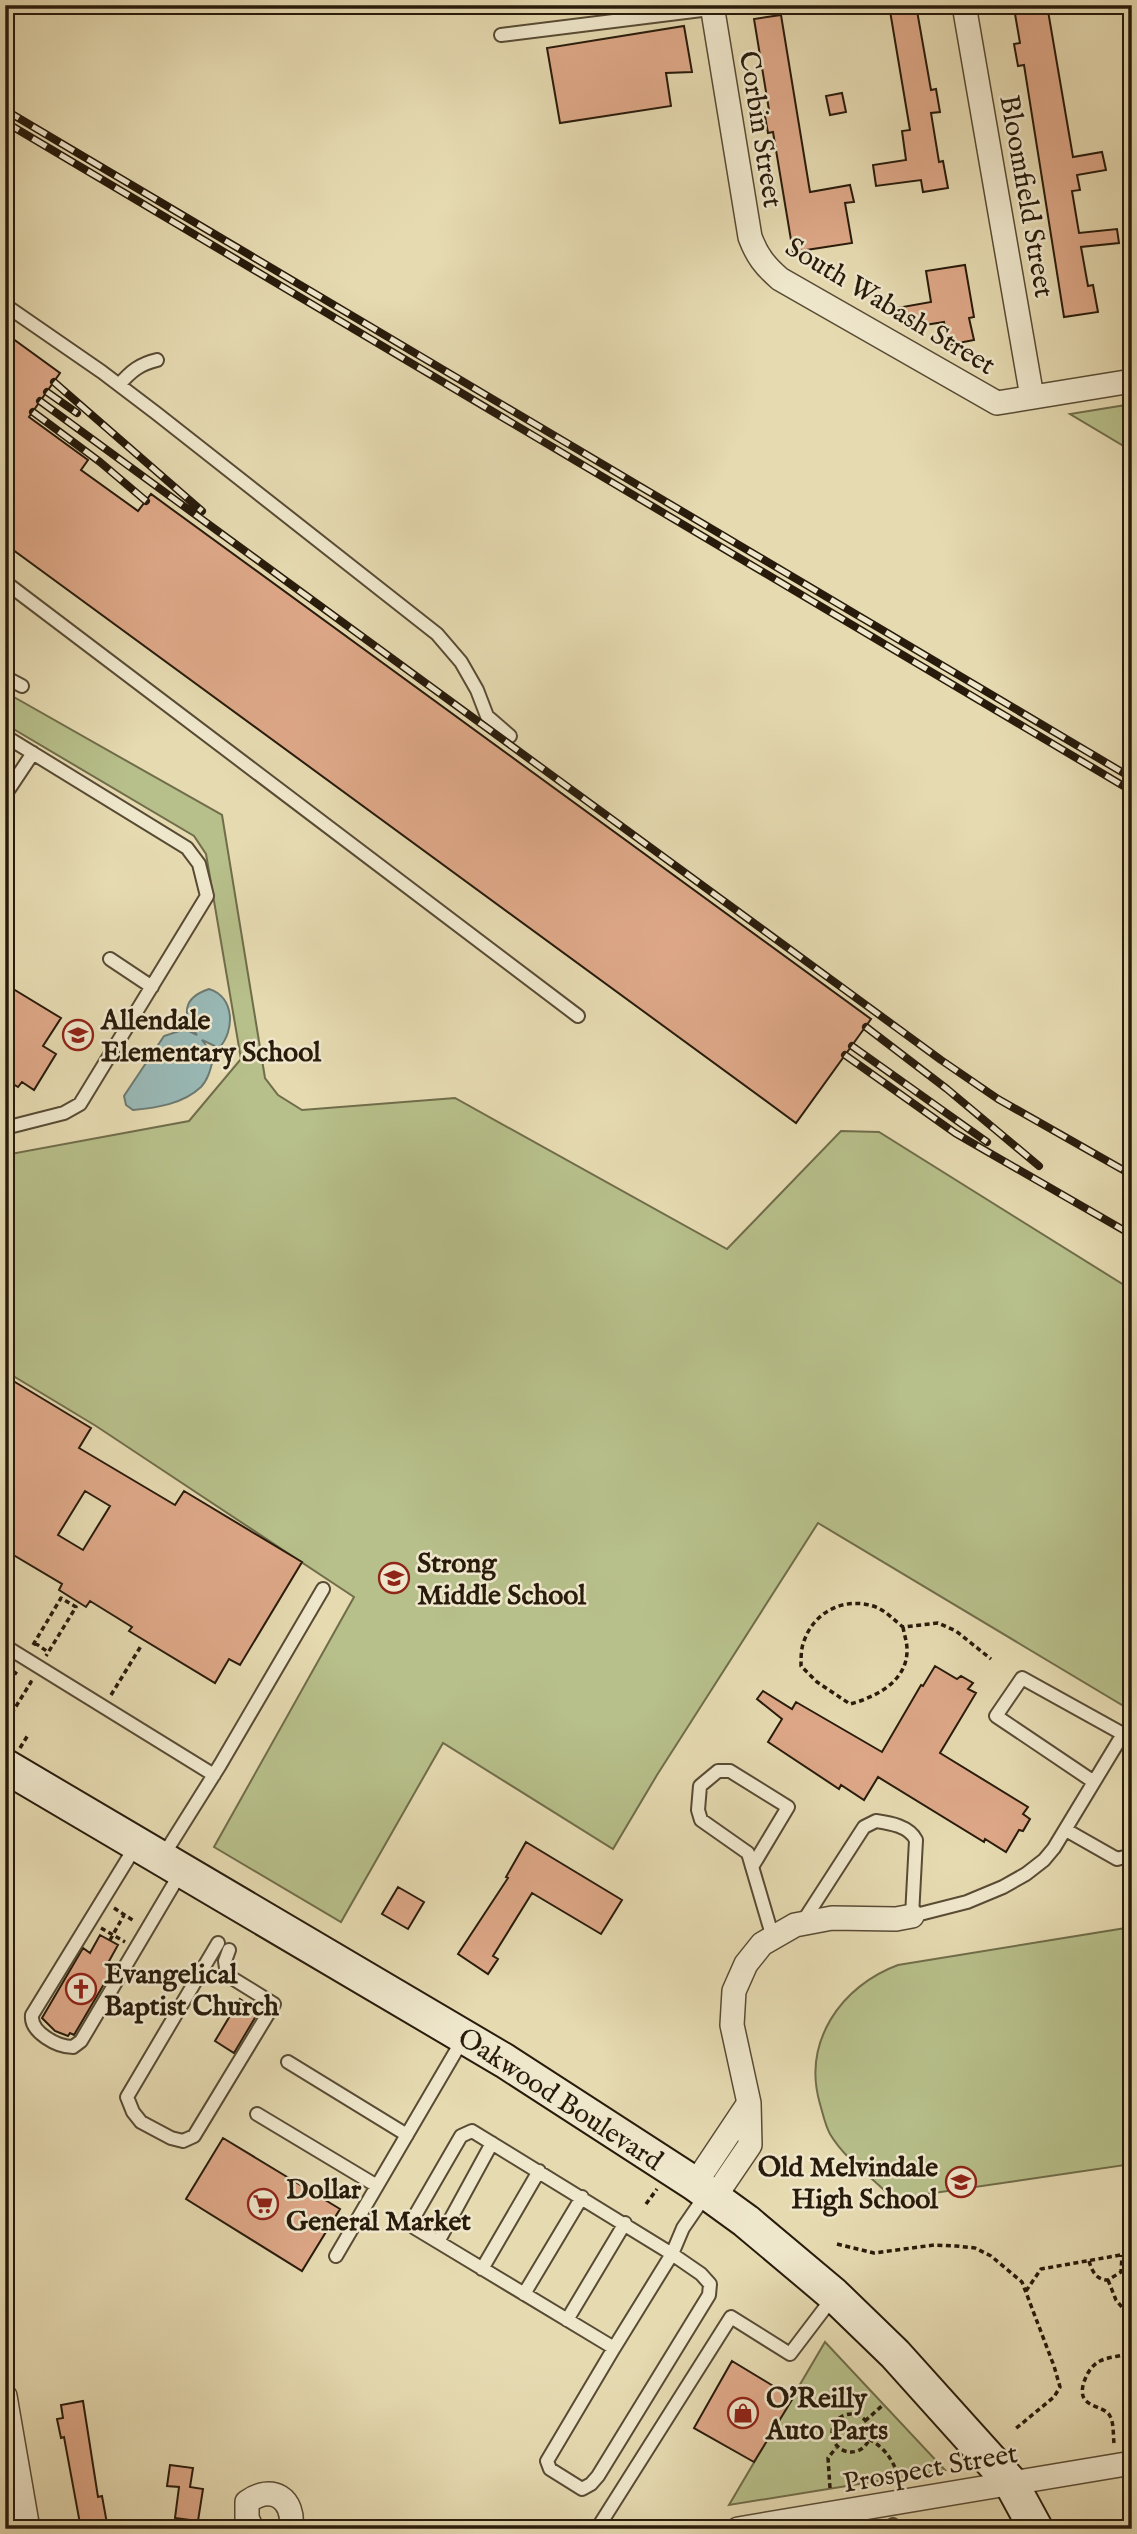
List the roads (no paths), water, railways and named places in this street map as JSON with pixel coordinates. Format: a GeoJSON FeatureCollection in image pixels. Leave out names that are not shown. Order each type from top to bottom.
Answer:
{"type":"FeatureCollection","features":[{"type":"Feature","properties":{"kind":"main road","name":"Oakwood Boulevard"},"geometry":{"type":"LineString","coordinates":[[12,1758],[160,1857],[465,2036],[706,2192],[834,2295],[895,2354],[1011,2483],[1036,2529]]}},
{"type":"Feature","properties":{"kind":"street","name":"Bloomfield Street"},"geometry":{"type":"LineString","coordinates":[[964,5],[1032,397]]}},
{"type":"Feature","properties":{"kind":"street","name":"Corbin Street"},"geometry":{"type":"LineString","coordinates":[[712,7],[750,237],[760,260]]}},
{"type":"Feature","properties":{"kind":"street","name":"South Wabash Street"},"geometry":{"type":"LineString","coordinates":[[760,260],[780,279],[997,403],[1132,381]]}},
{"type":"Feature","properties":{"kind":"street"},"geometry":{"type":"LineString","coordinates":[[706,2192],[749,2104],[732,2025],[734,1991],[746,1964],[762,1944],[795,1924],[832,1918],[896,1919],[912,1916]]}},
{"type":"Feature","properties":{"kind":"street"},"geometry":{"type":"LineString","coordinates":[[5,2396],[29,2529]]}},
{"type":"Feature","properties":{"kind":"street","name":"Prospect Street"},"geometry":{"type":"LineString","coordinates":[[738,2529],[1132,2463]]}},
{"type":"Feature","properties":{"kind":"street"},"geometry":{"type":"LineString","coordinates":[[252,2529],[247,2518],[247,2502],[259,2493],[275,2494],[286,2503],[293,2517],[291,2529]]}},
{"type":"Feature","properties":{"kind":"lane"},"geometry":{"type":"LineString","coordinates":[[500,35],[742,5]]}},
{"type":"Feature","properties":{"kind":"lane"},"geometry":{"type":"LineString","coordinates":[[5,305],[119,385],[437,634],[461,662],[477,690],[487,716],[510,736]]}},
{"type":"Feature","properties":{"kind":"lane"},"geometry":{"type":"LineString","coordinates":[[119,385],[131,371],[143,363],[157,360]]}},
{"type":"Feature","properties":{"kind":"lane"},"geometry":{"type":"LineString","coordinates":[[5,582],[578,1016]]}},
{"type":"Feature","properties":{"kind":"lane"},"geometry":{"type":"LineString","coordinates":[[5,677],[22,686]]}},
{"type":"Feature","properties":{"kind":"lane"},"geometry":{"type":"LineString","coordinates":[[5,736],[187,848],[199,864],[207,896],[80,1104],[64,1113],[5,1128]]}},
{"type":"Feature","properties":{"kind":"lane"},"geometry":{"type":"LineString","coordinates":[[9,789],[33,753]]}},
{"type":"Feature","properties":{"kind":"lane"},"geometry":{"type":"LineString","coordinates":[[110,959],[152,987]]}},
{"type":"Feature","properties":{"kind":"lane"},"geometry":{"type":"LineString","coordinates":[[160,1857],[151,1924],[77,2045],[62,2046],[37,2031],[31,2018],[160,1857],[214,1775],[323,1589]]}},
{"type":"Feature","properties":{"kind":"lane"},"geometry":{"type":"LineString","coordinates":[[5,1646],[214,1775]]}},
{"type":"Feature","properties":{"kind":"lane"},"geometry":{"type":"LineString","coordinates":[[802,1923],[864,1827],[876,1821],[906,1829],[916,1840],[912,1916],[967,1902],[1014,1881],[1044,1860],[1054,1849],[1094,1782],[1128,1737],[1022,1678],[996,1716],[1094,1782]]}},
{"type":"Feature","properties":{"kind":"lane"},"geometry":{"type":"LineString","coordinates":[[752,1867],[788,1807],[730,1771],[718,1771],[700,1786],[698,1810],[701,1820],[748,1853],[752,1867],[773,1938]]}},
{"type":"Feature","properties":{"kind":"lane"},"geometry":{"type":"LineString","coordinates":[[1066,1830],[1116,1859],[1132,1855]]}},
{"type":"Feature","properties":{"kind":"lane"},"geometry":{"type":"LineString","coordinates":[[223,1947],[227,1975],[274,2004],[194,2136],[184,2141],[171,2138],[141,2122],[127,2097],[223,1947]]}},
{"type":"Feature","properties":{"kind":"lane"},"geometry":{"type":"LineString","coordinates":[[336,2256],[465,2036]]}},
{"type":"Feature","properties":{"kind":"lane"},"geometry":{"type":"LineString","coordinates":[[288,2062],[407,2135]]}},
{"type":"Feature","properties":{"kind":"lane"},"geometry":{"type":"LineString","coordinates":[[257,2114],[377,2186]]}},
{"type":"Feature","properties":{"kind":"lane"},"geometry":{"type":"LineString","coordinates":[[614,2348],[415,2228],[412,2219],[461,2136],[472,2131],[625,2223],[672,2254],[701,2274],[710,2284],[709,2295],[598,2476],[583,2489],[550,2469],[547,2461],[672,2254],[683,2228],[706,2192]]}},
{"type":"Feature","properties":{"kind":"lane"},"geometry":{"type":"LineString","coordinates":[[438,2242],[492,2143]]}},
{"type":"Feature","properties":{"kind":"lane"},"geometry":{"type":"LineString","coordinates":[[482,2269],[539,2171]]}},
{"type":"Feature","properties":{"kind":"lane"},"geometry":{"type":"LineString","coordinates":[[524,2294],[582,2197]]}},
{"type":"Feature","properties":{"kind":"lane"},"geometry":{"type":"LineString","coordinates":[[567,2320],[625,2223]]}},
{"type":"Feature","properties":{"kind":"lane"},"geometry":{"type":"LineString","coordinates":[[597,2529],[731,2317],[790,2354],[834,2295]]}},
{"type":"Feature","properties":{"kind":"water"},"geometry":{"type":"Polygon","coordinates":[[[209,989],[224,999],[230,1015],[230,1024],[219,1048],[202,1040],[214,1056],[204,1084],[178,1101],[133,1110],[126,1105],[124,1096],[164,1036],[185,1029],[197,1035],[189,1021],[187,1008],[194,997],[209,989]]]}},
{"type":"Feature","properties":{"kind":"railway"},"geometry":{"type":"LineString","coordinates":[[5,110],[1132,778]]}},
{"type":"Feature","properties":{"kind":"railway"},"geometry":{"type":"LineString","coordinates":[[5,122],[1132,791]]}},
{"type":"Feature","properties":{"kind":"railway"},"geometry":{"type":"LineString","coordinates":[[54,382],[202,511]]}},
{"type":"Feature","properties":{"kind":"railway"},"geometry":{"type":"LineString","coordinates":[[47,392],[77,413]]}},
{"type":"Feature","properties":{"kind":"railway"},"geometry":{"type":"LineString","coordinates":[[40,401],[941,1060],[998,1099],[1132,1175]]}},
{"type":"Feature","properties":{"kind":"railway"},"geometry":{"type":"LineString","coordinates":[[33,412],[100,462],[146,501]]}},
{"type":"Feature","properties":{"kind":"railway"},"geometry":{"type":"LineString","coordinates":[[866,1027],[947,1089],[1039,1166]]}},
{"type":"Feature","properties":{"kind":"railway"},"geometry":{"type":"LineString","coordinates":[[852,1046],[987,1142]]}},
{"type":"Feature","properties":{"kind":"railway"},"geometry":{"type":"LineString","coordinates":[[845,1055],[955,1133],[1132,1235]]}},
{"type":"Feature","properties":{"kind":"place","name":"Allendale Elementary School"},"geometry":{"type":"Point","coordinates":[78,1035]}},
{"type":"Feature","properties":{"kind":"place","name":"Strong Middle School"},"geometry":{"type":"Point","coordinates":[394,1578]}},
{"type":"Feature","properties":{"kind":"place","name":"Evangelical Baptist Church"},"geometry":{"type":"Point","coordinates":[81,1989]}},
{"type":"Feature","properties":{"kind":"place","name":"Old Melvindale High School"},"geometry":{"type":"Point","coordinates":[961,2182]}},
{"type":"Feature","properties":{"kind":"place","name":"Dollar General Market"},"geometry":{"type":"Point","coordinates":[263,2204]}},
{"type":"Feature","properties":{"kind":"place","name":"O'Reilly Auto Parts"},"geometry":{"type":"Point","coordinates":[743,2413]}}]}
